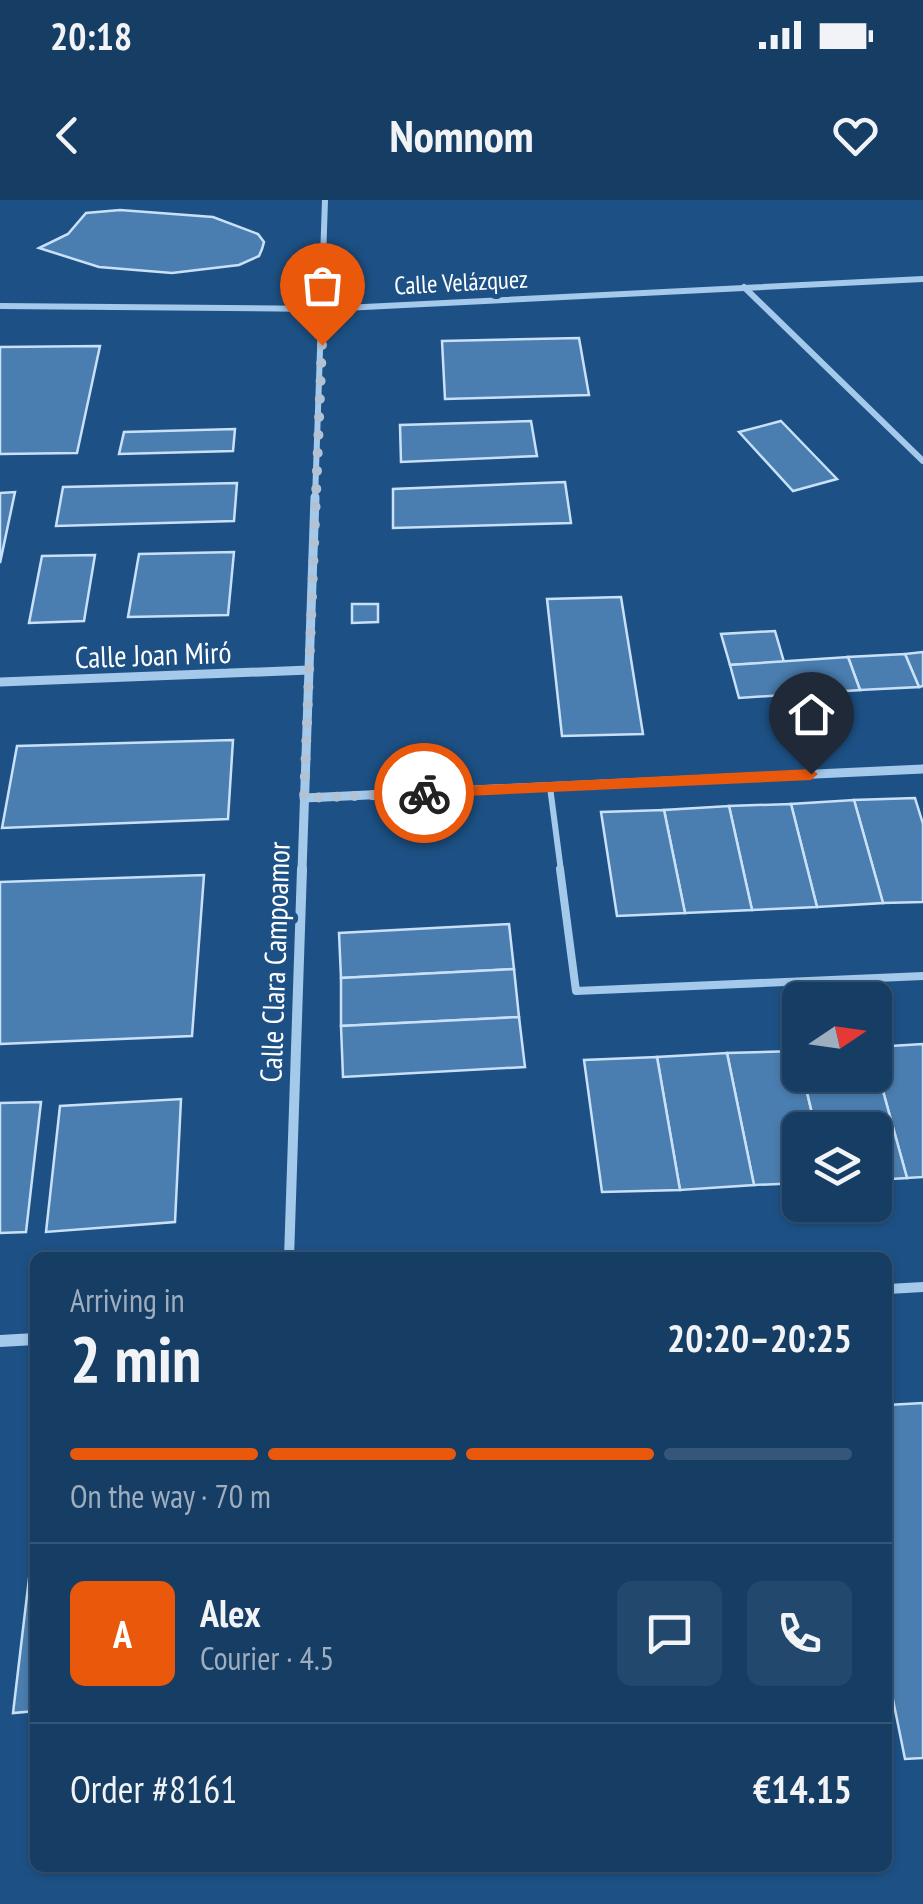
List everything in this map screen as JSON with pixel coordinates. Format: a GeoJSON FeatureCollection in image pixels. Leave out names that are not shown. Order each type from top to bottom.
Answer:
{"type":"FeatureCollection","features":[{"type":"Feature","properties":{"kind":"street","name":"Calle Clara Campoamor"},"geometry":{"type":"LineString","coordinates":[[289,1252],[325,200]]}},
{"type":"Feature","properties":{"kind":"street","name":"Calle Velázquez"},"geometry":{"type":"LineString","coordinates":[[0,306],[324,309],[923,279]]}},
{"type":"Feature","properties":{"kind":"street"},"geometry":{"type":"LineString","coordinates":[[744,287],[923,461]]}},
{"type":"Feature","properties":{"kind":"street","name":"Calle Joan Miró"},"geometry":{"type":"LineString","coordinates":[[0,682],[308,670]]}},
{"type":"Feature","properties":{"kind":"street"},"geometry":{"type":"LineString","coordinates":[[304,798],[923,769]]}},
{"type":"Feature","properties":{"kind":"street"},"geometry":{"type":"LineString","coordinates":[[892,1289],[923,1287]]}},
{"type":"Feature","properties":{"kind":"street"},"geometry":{"type":"LineString","coordinates":[[0,1341],[30,1339]]}},
{"type":"Feature","properties":{"kind":"lane"},"geometry":{"type":"LineString","coordinates":[[550,787],[576,992],[923,976]]}},
{"type":"Feature","properties":{"kind":"building"},"geometry":{"type":"Polygon","coordinates":[[[120,210],[213,217],[258,234],[264,242],[259,256],[239,265],[172,273],[99,267],[39,248],[68,234],[86,213],[120,210]]]}},
{"type":"Feature","properties":{"kind":"building"},"geometry":{"type":"Polygon","coordinates":[[[579,338],[589,395],[445,399],[442,341],[579,338]]]}},
{"type":"Feature","properties":{"kind":"building"},"geometry":{"type":"Polygon","coordinates":[[[100,346],[77,453],[0,454],[0,347],[100,346]]]}},
{"type":"Feature","properties":{"kind":"building"},"geometry":{"type":"Polygon","coordinates":[[[531,421],[537,456],[401,462],[400,425],[531,421]]]}},
{"type":"Feature","properties":{"kind":"building"},"geometry":{"type":"Polygon","coordinates":[[[781,421],[837,479],[793,491],[739,432],[781,421]]]}},
{"type":"Feature","properties":{"kind":"building"},"geometry":{"type":"Polygon","coordinates":[[[235,429],[233,451],[119,454],[124,432],[235,429]]]}},
{"type":"Feature","properties":{"kind":"building"},"geometry":{"type":"Polygon","coordinates":[[[565,482],[571,523],[393,528],[393,489],[565,482]]]}},
{"type":"Feature","properties":{"kind":"building"},"geometry":{"type":"Polygon","coordinates":[[[237,483],[234,521],[56,526],[63,487],[237,483]]]}},
{"type":"Feature","properties":{"kind":"building"},"geometry":{"type":"Polygon","coordinates":[[[15,492],[0,563],[0,493],[15,492]]]}},
{"type":"Feature","properties":{"kind":"building"},"geometry":{"type":"Polygon","coordinates":[[[234,552],[228,615],[128,617],[139,554],[234,552]]]}},
{"type":"Feature","properties":{"kind":"building"},"geometry":{"type":"Polygon","coordinates":[[[95,555],[84,621],[29,623],[42,556],[95,555]]]}},
{"type":"Feature","properties":{"kind":"building"},"geometry":{"type":"Polygon","coordinates":[[[621,597],[643,734],[562,736],[547,599],[621,597]]]}},
{"type":"Feature","properties":{"kind":"building"},"geometry":{"type":"Polygon","coordinates":[[[352,604],[378,604],[378,622],[352,623],[352,604]]]}},
{"type":"Feature","properties":{"kind":"building"},"geometry":{"type":"Polygon","coordinates":[[[775,631],[784,662],[730,665],[721,634],[775,631]]]}},
{"type":"Feature","properties":{"kind":"building"},"geometry":{"type":"Polygon","coordinates":[[[923,652],[923,686],[919,687],[905,654],[923,652]]]}},
{"type":"Feature","properties":{"kind":"building"},"geometry":{"type":"Polygon","coordinates":[[[905,654],[919,687],[860,690],[848,657],[905,654]]]}},
{"type":"Feature","properties":{"kind":"building"},"geometry":{"type":"Polygon","coordinates":[[[848,657],[860,690],[739,698],[730,665],[848,657]]]}},
{"type":"Feature","properties":{"kind":"building"},"geometry":{"type":"Polygon","coordinates":[[[233,740],[228,819],[2,828],[17,746],[233,740]]]}},
{"type":"Feature","properties":{"kind":"building"},"geometry":{"type":"Polygon","coordinates":[[[915,798],[923,824],[923,902],[883,903],[854,800],[915,798]]]}},
{"type":"Feature","properties":{"kind":"building"},"geometry":{"type":"Polygon","coordinates":[[[854,800],[883,903],[817,907],[791,804],[854,800]]]}},
{"type":"Feature","properties":{"kind":"building"},"geometry":{"type":"Polygon","coordinates":[[[791,804],[817,907],[752,910],[729,806],[791,804]]]}},
{"type":"Feature","properties":{"kind":"building"},"geometry":{"type":"Polygon","coordinates":[[[729,806],[752,910],[685,913],[664,810],[729,806]]]}},
{"type":"Feature","properties":{"kind":"building"},"geometry":{"type":"Polygon","coordinates":[[[664,810],[685,913],[617,916],[601,812],[664,810]]]}},
{"type":"Feature","properties":{"kind":"building"},"geometry":{"type":"Polygon","coordinates":[[[204,875],[192,1036],[0,1044],[0,882],[204,875]]]}},
{"type":"Feature","properties":{"kind":"building"},"geometry":{"type":"Polygon","coordinates":[[[509,924],[514,969],[341,978],[339,933],[509,924]]]}},
{"type":"Feature","properties":{"kind":"building"},"geometry":{"type":"Polygon","coordinates":[[[514,969],[519,1017],[341,1026],[341,978],[514,969]]]}},
{"type":"Feature","properties":{"kind":"building"},"geometry":{"type":"Polygon","coordinates":[[[519,1017],[525,1067],[343,1077],[341,1026],[519,1017]]]}},
{"type":"Feature","properties":{"kind":"building"},"geometry":{"type":"Polygon","coordinates":[[[923,1044],[923,1177],[907,1178],[892,1112],[883,1092],[892,1092],[892,1046],[923,1044]]]}},
{"type":"Feature","properties":{"kind":"building"},"geometry":{"type":"Polygon","coordinates":[[[782,1051],[782,1092],[807,1092],[812,1112],[782,1112],[782,1184],[754,1185],[727,1053],[782,1051]]]}},
{"type":"Feature","properties":{"kind":"building"},"geometry":{"type":"Polygon","coordinates":[[[727,1053],[754,1185],[680,1190],[657,1057],[727,1053]]]}},
{"type":"Feature","properties":{"kind":"building"},"geometry":{"type":"Polygon","coordinates":[[[657,1057],[680,1190],[602,1192],[584,1060],[657,1057]]]}},
{"type":"Feature","properties":{"kind":"building"},"geometry":{"type":"Polygon","coordinates":[[[807,1092],[883,1092],[889,1112],[812,1112],[807,1092]]]}},
{"type":"Feature","properties":{"kind":"building"},"geometry":{"type":"Polygon","coordinates":[[[181,1099],[175,1222],[46,1232],[60,1106],[181,1099]]]}},
{"type":"Feature","properties":{"kind":"building"},"geometry":{"type":"Polygon","coordinates":[[[41,1102],[26,1232],[0,1233],[0,1103],[41,1102]]]}},
{"type":"Feature","properties":{"kind":"building"},"geometry":{"type":"Polygon","coordinates":[[[892,1124],[907,1178],[892,1179],[892,1124]]]}},
{"type":"Feature","properties":{"kind":"building"},"geometry":{"type":"Polygon","coordinates":[[[923,1403],[923,1758],[905,1759],[892,1695],[892,1405],[923,1403]]]}},
{"type":"Feature","properties":{"kind":"building"},"geometry":{"type":"Polygon","coordinates":[[[30,1570],[30,1711],[13,1713],[30,1570]]]}},
{"type":"Feature","properties":{"kind":"way so far"},"geometry":{"type":"LineString","coordinates":[[322,345],[304,798],[424,793]]}},
{"type":"Feature","properties":{"kind":"route"},"geometry":{"type":"LineString","coordinates":[[424,793],[811,774]]}}]}
